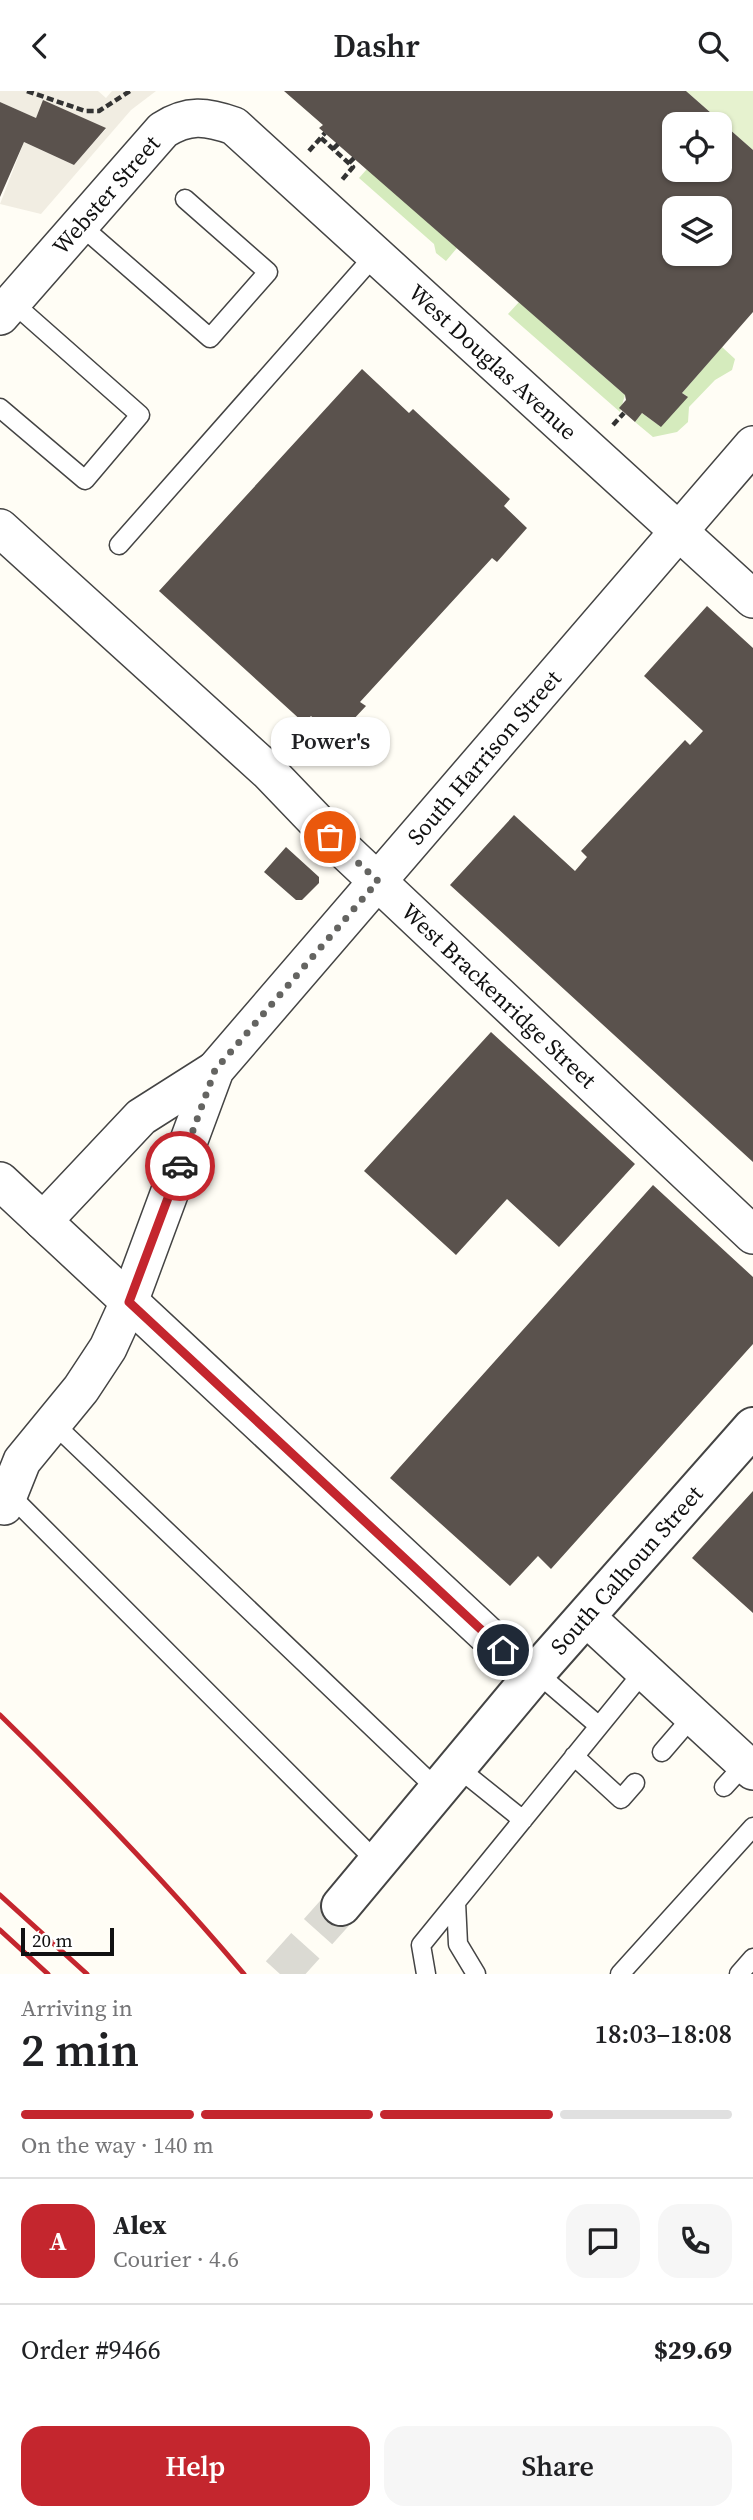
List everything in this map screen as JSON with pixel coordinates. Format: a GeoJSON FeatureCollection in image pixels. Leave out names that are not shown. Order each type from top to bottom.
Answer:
{"type":"FeatureCollection","features":[{"type":"Feature","properties":{"kind":"street","name":"Webster Street"},"geometry":{"type":"LineString","coordinates":[[6,309],[149,144],[178,120],[210,118],[233,126]]}},
{"type":"Feature","properties":{"kind":"street","name":"West Douglas Avenue"},"geometry":{"type":"LineString","coordinates":[[233,126],[753,599]]}},
{"type":"Feature","properties":{"kind":"street","name":"South Harrison Street"},"geometry":{"type":"LineString","coordinates":[[43,1221],[141,1117],[215,1070],[753,445]]}},
{"type":"Feature","properties":{"kind":"street","name":"West Brackenridge Street"},"geometry":{"type":"LineString","coordinates":[[0,528],[238,744],[378,881],[753,1235]]}},
{"type":"Feature","properties":{"kind":"street","name":"South Harrison Street"},"geometry":{"type":"LineString","coordinates":[[7,1484],[108,1349],[129,1302],[215,1070]]}},
{"type":"Feature","properties":{"kind":"street"},"geometry":{"type":"LineString","coordinates":[[0,1181],[534,1675]]}},
{"type":"Feature","properties":{"kind":"street","name":"South Calhoun Street"},"geometry":{"type":"LineString","coordinates":[[341,1906],[534,1675],[753,1427]]}},
{"type":"Feature","properties":{"kind":"street"},"geometry":{"type":"LineString","coordinates":[[586,1618],[693,1716],[741,1774]]}},
{"type":"Feature","properties":{"kind":"lane"},"geometry":{"type":"LineString","coordinates":[[79,224],[210,338],[268,272],[185,199]]}},
{"type":"Feature","properties":{"kind":"lane"},"geometry":{"type":"LineString","coordinates":[[119,545],[374,256]]}},
{"type":"Feature","properties":{"kind":"lane"},"geometry":{"type":"LineString","coordinates":[[0,408],[85,480],[140,415],[6,309]]}},
{"type":"Feature","properties":{"kind":"lane"},"geometry":{"type":"LineString","coordinates":[[53,1423],[447,1778],[523,1819]]}},
{"type":"Feature","properties":{"kind":"lane"},"geometry":{"type":"LineString","coordinates":[[7,1484],[377,1862]]}},
{"type":"Feature","properties":{"kind":"lane"},"geometry":{"type":"LineString","coordinates":[[426,1974],[421,1945],[644,1671]]}},
{"type":"Feature","properties":{"kind":"lane"},"geometry":{"type":"LineString","coordinates":[[534,1675],[599,1726]]}},
{"type":"Feature","properties":{"kind":"lane"},"geometry":{"type":"LineString","coordinates":[[662,1752],[693,1716]]}},
{"type":"Feature","properties":{"kind":"lane"},"geometry":{"type":"LineString","coordinates":[[575,1756],[621,1799],[635,1783]]}},
{"type":"Feature","properties":{"kind":"lane"},"geometry":{"type":"LineString","coordinates":[[620,1974],[751,1834]]}},
{"type":"Feature","properties":{"kind":"lane"},"geometry":{"type":"LineString","coordinates":[[456,1902],[458,1944],[476,1974]]}},
{"type":"Feature","properties":{"kind":"lane"},"geometry":{"type":"LineString","coordinates":[[739,1974],[753,1958]]}},
{"type":"Feature","properties":{"kind":"path"},"geometry":{"type":"LineString","coordinates":[[27,91],[85,110],[99,111],[130,91]]}},
{"type":"Feature","properties":{"kind":"path"},"geometry":{"type":"LineString","coordinates":[[306,155],[326,133]]}},
{"type":"Feature","properties":{"kind":"path"},"geometry":{"type":"LineString","coordinates":[[321,138],[353,167],[338,184]]}},
{"type":"Feature","properties":{"kind":"path"},"geometry":{"type":"LineString","coordinates":[[333,149],[338,143]]}},
{"type":"Feature","properties":{"kind":"path"},"geometry":{"type":"LineString","coordinates":[[349,163],[354,158]]}},
{"type":"Feature","properties":{"kind":"path"},"geometry":{"type":"LineString","coordinates":[[608,431],[624,413]]}},
{"type":"Feature","properties":{"kind":"green space"},"geometry":{"type":"Polygon","coordinates":[[[686,91],[753,91],[753,150],[732,132],[732,112],[710,112],[686,91]]]}},
{"type":"Feature","properties":{"kind":"green space"},"geometry":{"type":"Polygon","coordinates":[[[367,169],[457,248],[446,261],[436,253],[434,244],[359,178],[367,169]]]}},
{"type":"Feature","properties":{"kind":"green space"},"geometry":{"type":"Polygon","coordinates":[[[519,302],[625,395],[620,412],[508,314],[519,302]]]}},
{"type":"Feature","properties":{"kind":"green space"},"geometry":{"type":"Polygon","coordinates":[[[722,347],[735,359],[732,370],[715,380],[689,407],[688,422],[677,432],[653,437],[635,422],[642,413],[657,424],[687,396],[682,393],[722,347]]]}},
{"type":"Feature","properties":{"kind":"shaded area"},"geometry":{"type":"Polygon","coordinates":[[[0,91],[98,91],[106,98],[112,91],[156,91],[131,110],[41,214],[0,204],[24,142],[74,165],[106,129],[43,101],[36,118],[0,102],[0,91]]]}},
{"type":"Feature","properties":{"kind":"building"},"geometry":{"type":"Polygon","coordinates":[[[284,91],[686,91],[710,112],[662,112],[662,182],[732,182],[732,132],[753,150],[753,312],[682,393],[688,397],[661,427],[642,413],[635,422],[619,408],[626,400],[625,395],[319,128],[323,125],[284,91]]]}},
{"type":"Feature","properties":{"kind":"building"},"geometry":{"type":"Polygon","coordinates":[[[43,100],[106,128],[74,165],[24,142],[0,197],[0,102],[36,118],[43,100]]]}},
{"type":"Feature","properties":{"kind":"building"},"geometry":{"type":"Polygon","coordinates":[[[362,369],[409,413],[413,409],[510,499],[504,506],[527,528],[497,562],[492,558],[360,702],[366,706],[335,739],[311,716],[304,723],[159,591],[362,369]]]}},
{"type":"Feature","properties":{"kind":"building"},"geometry":{"type":"Polygon","coordinates":[[[707,606],[753,648],[753,1162],[450,885],[514,815],[575,871],[587,857],[581,851],[685,740],[690,745],[703,731],[644,676],[707,606]]]}},
{"type":"Feature","properties":{"kind":"building"},"geometry":{"type":"Polygon","coordinates":[[[286,847],[319,877],[319,883],[302,900],[296,900],[264,872],[286,847]]]}},
{"type":"Feature","properties":{"kind":"building"},"geometry":{"type":"Polygon","coordinates":[[[491,1032],[635,1164],[559,1247],[507,1199],[456,1255],[364,1171],[491,1032]]]}},
{"type":"Feature","properties":{"kind":"building"},"geometry":{"type":"Polygon","coordinates":[[[653,1185],[753,1277],[753,1344],[551,1569],[538,1556],[510,1586],[390,1478],[653,1185]]]}},
{"type":"Feature","properties":{"kind":"building"},"geometry":{"type":"Polygon","coordinates":[[[753,1491],[753,1613],[692,1558],[753,1491]]]}},
{"type":"Feature","properties":{"kind":"tunnel"},"geometry":{"type":"LineString","coordinates":[[280,1974],[341,1906]]}},
{"type":"Feature","properties":{"kind":"railway"},"geometry":{"type":"LineString","coordinates":[[0,1715],[125,1841],[244,1974]]}},
{"type":"Feature","properties":{"kind":"railway"},"geometry":{"type":"LineString","coordinates":[[0,1895],[87,1974]]}},
{"type":"Feature","properties":{"kind":"railway"},"geometry":{"type":"LineString","coordinates":[[0,1930],[48,1974]]}},
{"type":"Feature","properties":{"kind":"way so far"},"geometry":{"type":"LineString","coordinates":[[180,1166],[215,1070],[378,881],[330,837]]}},
{"type":"Feature","properties":{"kind":"place","name":"Power's"},"geometry":{"type":"Point","coordinates":[330,837]}},
{"type":"Feature","properties":{"kind":"route"},"geometry":{"type":"LineString","coordinates":[[180,1166],[129,1302],[503,1650]]}}]}
